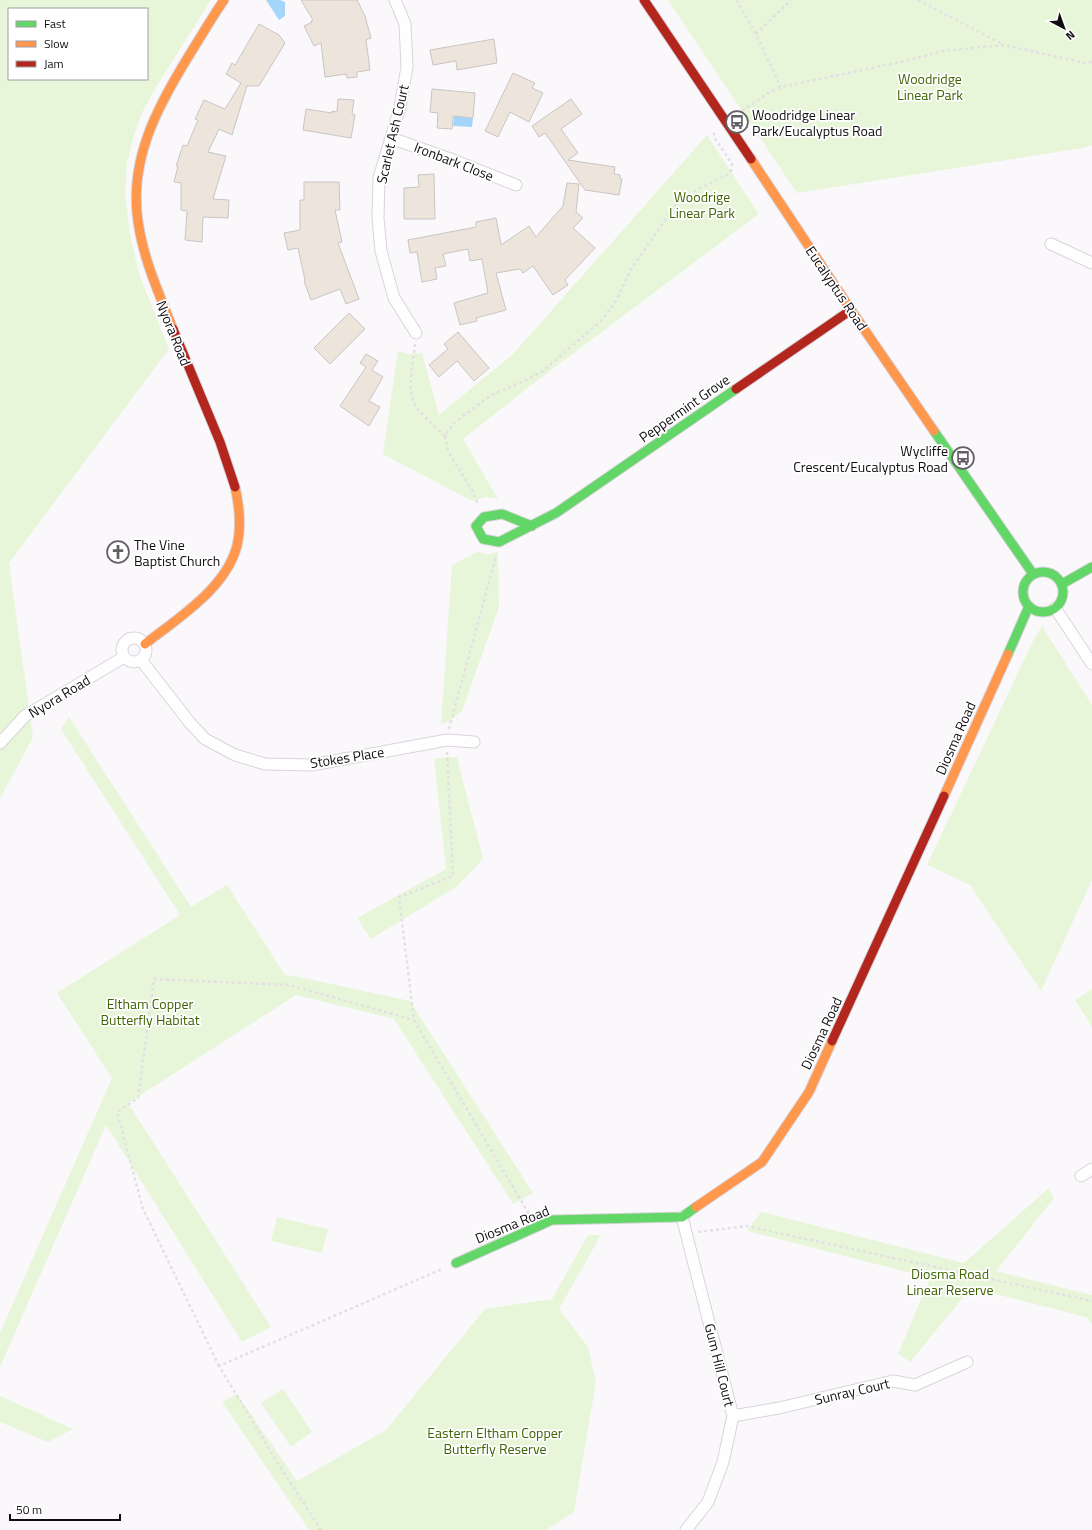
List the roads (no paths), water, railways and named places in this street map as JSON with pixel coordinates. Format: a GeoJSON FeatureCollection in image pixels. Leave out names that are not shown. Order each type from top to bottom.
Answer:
{"type":"FeatureCollection","features":[{"type":"Feature","properties":{"kind":"street","name":"Nyora Road"},"geometry":{"type":"LineString","coordinates":[[145,644],[214,587],[225,573],[235,554],[239,534],[239,513],[227,461],[151,276],[141,237],[136,196],[139,165],[146,137],[155,113],[168,89],[224,0]]}},
{"type":"Feature","properties":{"kind":"street","name":"Scarlet Ash Court"},"geometry":{"type":"LineString","coordinates":[[395,0],[405,24],[407,67],[400,107],[380,178],[378,218],[381,251],[394,298],[416,333]]}},
{"type":"Feature","properties":{"kind":"street","name":"Eucalyptus Road"},"geometry":{"type":"LineString","coordinates":[[644,0],[776,195],[851,310],[1033,574]]}},
{"type":"Feature","properties":{"kind":"street","name":"Ironbark Close"},"geometry":{"type":"LineString","coordinates":[[391,138],[453,160],[516,185]]}},
{"type":"Feature","properties":{"kind":"street"},"geometry":{"type":"LineString","coordinates":[[1051,244],[1092,263]]}},
{"type":"Feature","properties":{"kind":"street","name":"Peppermint Grove"},"geometry":{"type":"LineString","coordinates":[[532,526],[502,514],[484,516],[476,526],[483,539],[499,542],[532,526],[556,513],[851,310]]}},
{"type":"Feature","properties":{"kind":"street"},"geometry":{"type":"LineString","coordinates":[[1062,584],[1092,568]]}},
{"type":"Feature","properties":{"kind":"street"},"geometry":{"type":"LineString","coordinates":[[1040,572],[1053,574],[1062,584],[1063,598],[1055,608],[1044,612],[1039,612],[1029,606],[1023,595],[1023,589],[1025,583],[1033,574],[1040,572]]}},
{"type":"Feature","properties":{"kind":"street","name":"Diosma Road"},"geometry":{"type":"LineString","coordinates":[[456,1263],[552,1220],[682,1217],[762,1162],[809,1092],[919,852],[1029,606]]}},
{"type":"Feature","properties":{"kind":"street"},"geometry":{"type":"LineString","coordinates":[[1055,608],[1092,664]]}},
{"type":"Feature","properties":{"kind":"street"},"geometry":{"type":"LineString","coordinates":[[139,638],[145,644],[147,651],[144,658],[141,660],[132,662],[124,657],[122,649],[128,639],[139,638]]}},
{"type":"Feature","properties":{"kind":"street","name":"Nyora Road"},"geometry":{"type":"LineString","coordinates":[[0,743],[25,716],[124,657]]}},
{"type":"Feature","properties":{"kind":"street","name":"Stokes Place"},"geometry":{"type":"LineString","coordinates":[[141,660],[190,723],[205,739],[235,754],[264,764],[312,765],[447,740],[474,742]]}},
{"type":"Feature","properties":{"kind":"street"},"geometry":{"type":"LineString","coordinates":[[1081,1176],[1092,1169]]}},
{"type":"Feature","properties":{"kind":"street","name":"Gum Hill Court"},"geometry":{"type":"LineString","coordinates":[[682,1217],[733,1416],[723,1462],[708,1502],[686,1530]]}},
{"type":"Feature","properties":{"kind":"street","name":"Sunray Court"},"geometry":{"type":"LineString","coordinates":[[733,1416],[779,1408],[893,1381],[915,1385],[967,1362]]}},
{"type":"Feature","properties":{"kind":"water"},"geometry":{"type":"Polygon","coordinates":[[[266,0],[280,0],[285,2],[285,16],[279,20],[266,0]]]}},
{"type":"Feature","properties":{"kind":"water"},"geometry":{"type":"Polygon","coordinates":[[[454,116],[473,118],[472,127],[453,126],[454,116]]]}},
{"type":"Feature","properties":{"kind":"place","name":"Woodridge Linear Park/Eucalyptus Road"},"geometry":{"type":"Point","coordinates":[737,122]}},
{"type":"Feature","properties":{"kind":"place","name":"Wycliffe Crescent/Eucalyptus Road"},"geometry":{"type":"Point","coordinates":[963,458]}},
{"type":"Feature","properties":{"kind":"place","name":"The Vine Baptist Church"},"geometry":{"type":"Point","coordinates":[118,552]}},
{"type":"Feature","properties":{"kind":"park label","name":"Woodridge Linear Park"},"geometry":{"type":"Point","coordinates":[930,86]}},
{"type":"Feature","properties":{"kind":"park label","name":"Woodrige Linear Park"},"geometry":{"type":"Point","coordinates":[702,204]}},
{"type":"Feature","properties":{"kind":"park label","name":"Eltham Copper Butterfly Habitat"},"geometry":{"type":"Point","coordinates":[150,1012]}},
{"type":"Feature","properties":{"kind":"park label","name":"Diosma Road Linear Reserve"},"geometry":{"type":"Point","coordinates":[950,1282]}},
{"type":"Feature","properties":{"kind":"park label","name":"Eastern Eltham Copper Butterfly Reserve"},"geometry":{"type":"Point","coordinates":[495,1440]}}]}
